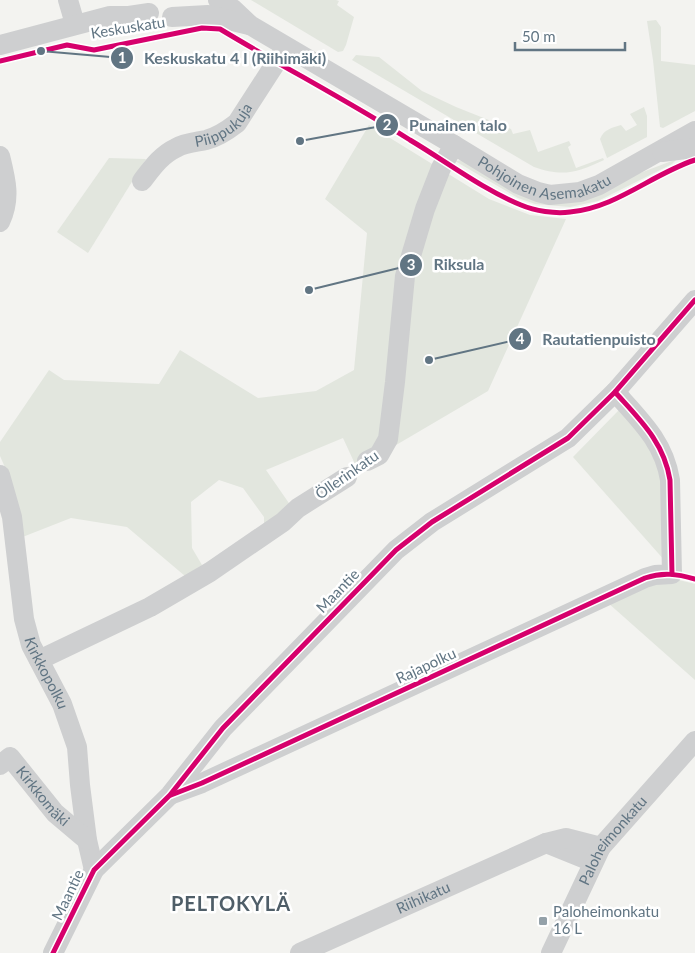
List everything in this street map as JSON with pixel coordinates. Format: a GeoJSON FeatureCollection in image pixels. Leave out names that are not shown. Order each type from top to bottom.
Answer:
{"type":"FeatureCollection","features":[{"type":"Feature","properties":{"kind":"street"},"geometry":{"type":"LineString","coordinates":[[68,0],[75,24]]}},
{"type":"Feature","properties":{"kind":"street","name":"Keskuskatu"},"geometry":{"type":"LineString","coordinates":[[110,16],[126,0]]}},
{"type":"Feature","properties":{"kind":"street"},"geometry":{"type":"LineString","coordinates":[[172,16],[185,7],[190,0]]}},
{"type":"Feature","properties":{"kind":"street","name":"Pohjoinen Asemakatu"},"geometry":{"type":"LineString","coordinates":[[218,0],[233,9],[250,25],[286,47],[518,184],[538,192],[550,194],[580,192],[657,153],[695,131]]}},
{"type":"Feature","properties":{"kind":"street","name":"Keskuskatu"},"geometry":{"type":"LineString","coordinates":[[0,45],[110,16],[129,16],[144,7],[164,18],[172,16]]}},
{"type":"Feature","properties":{"kind":"street","name":"Pohjoinen Asemakatu"},"geometry":{"type":"LineString","coordinates":[[172,16],[208,15],[226,21],[250,25]]}},
{"type":"Feature","properties":{"kind":"street","name":"Piippukuja"},"geometry":{"type":"LineString","coordinates":[[142,181],[164,155],[177,147],[209,139],[225,132],[237,123],[286,47]]}},
{"type":"Feature","properties":{"kind":"street","name":"Öllerinkatu"},"geometry":{"type":"LineString","coordinates":[[367,460],[379,455],[388,439],[405,276],[425,209],[444,161],[454,145]]}},
{"type":"Feature","properties":{"kind":"street"},"geometry":{"type":"LineString","coordinates":[[657,153],[695,148]]}},
{"type":"Feature","properties":{"kind":"street"},"geometry":{"type":"LineString","coordinates":[[0,156],[7,182],[8,197],[0,222]]}},
{"type":"Feature","properties":{"kind":"street","name":"Maantie"},"geometry":{"type":"LineString","coordinates":[[54,953],[94,870],[170,795],[223,728],[396,550],[432,522],[568,438],[615,392],[695,300]]}},
{"type":"Feature","properties":{"kind":"street","name":"Rajapolku"},"geometry":{"type":"LineString","coordinates":[[170,795],[202,783],[645,578],[655,575],[672,574],[670,480],[668,467],[659,445],[615,392]]}},
{"type":"Feature","properties":{"kind":"street","name":"Kirkkopolku"},"geometry":{"type":"LineString","coordinates":[[0,475],[12,518],[24,619],[31,644],[62,704],[77,747],[87,840],[94,870]]}},
{"type":"Feature","properties":{"kind":"street","name":"Öllerinkatu"},"geometry":{"type":"LineString","coordinates":[[39,660],[150,607],[210,572],[283,522],[298,508],[347,477]]}},
{"type":"Feature","properties":{"kind":"street","name":"Paloheimonkatu"},"geometry":{"type":"LineString","coordinates":[[551,953],[597,854],[695,741]]}},
{"type":"Feature","properties":{"kind":"street","name":"Kirkkomäki"},"geometry":{"type":"LineString","coordinates":[[0,765],[10,757],[55,813],[87,840]]}},
{"type":"Feature","properties":{"kind":"street","name":"Riihikatu"},"geometry":{"type":"LineString","coordinates":[[300,953],[546,843],[566,838],[597,854]]}},
{"type":"Feature","properties":{"kind":"shaded area"},"geometry":{"type":"Polygon","coordinates":[[[251,0],[339,1],[337,5],[354,17],[343,51],[338,52],[251,0]]]}},
{"type":"Feature","properties":{"kind":"shaded area"},"geometry":{"type":"Polygon","coordinates":[[[656,20],[661,27],[661,61],[695,65],[695,111],[663,128],[660,127],[647,21],[656,20]]]}},
{"type":"Feature","properties":{"kind":"shaded area"},"geometry":{"type":"Polygon","coordinates":[[[356,55],[379,57],[422,91],[511,129],[513,134],[530,130],[538,152],[569,141],[571,145],[568,147],[576,168],[603,158],[604,160],[577,171],[561,173],[534,167],[352,60],[356,55]]]}},
{"type":"Feature","properties":{"kind":"shaded area"},"geometry":{"type":"Polygon","coordinates":[[[644,107],[647,116],[647,137],[607,158],[600,139],[604,133],[621,125],[626,131],[637,125],[630,114],[644,107]]]}},
{"type":"Feature","properties":{"kind":"shaded area"},"geometry":{"type":"Polygon","coordinates":[[[369,125],[489,199],[530,215],[566,219],[488,391],[391,448],[366,466],[355,464],[343,438],[266,470],[293,509],[264,530],[264,517],[243,488],[219,480],[191,502],[192,548],[202,565],[185,576],[127,527],[71,518],[20,538],[7,472],[0,456],[0,442],[49,370],[64,380],[159,384],[180,350],[258,398],[316,391],[354,370],[367,233],[325,199],[369,125]]]}},
{"type":"Feature","properties":{"kind":"shaded area"},"geometry":{"type":"Polygon","coordinates":[[[109,158],[146,159],[88,253],[57,232],[109,158]]]}},
{"type":"Feature","properties":{"kind":"shaded area"},"geometry":{"type":"Polygon","coordinates":[[[677,159],[672,164],[598,201],[570,207],[535,204],[518,198],[455,161],[462,160],[526,197],[640,173],[677,159]]]}},
{"type":"Feature","properties":{"kind":"shaded area"},"geometry":{"type":"Polygon","coordinates":[[[619,410],[643,436],[660,466],[666,562],[573,457],[619,410]]]}},
{"type":"Feature","properties":{"kind":"shaded area"},"geometry":{"type":"Polygon","coordinates":[[[658,579],[679,580],[695,584],[695,680],[607,602],[658,579]]]}},
{"type":"Feature","properties":{"kind":"cycle path"},"geometry":{"type":"LineString","coordinates":[[0,61],[67,45],[94,50],[202,28],[220,29],[424,148],[492,191],[521,205],[545,212],[570,212],[603,204],[664,173],[695,160]]}},
{"type":"Feature","properties":{"kind":"cycle path"},"geometry":{"type":"LineString","coordinates":[[53,953],[94,870],[170,795],[223,728],[396,550],[432,522],[568,438],[615,392],[695,300]]}},
{"type":"Feature","properties":{"kind":"cycle path"},"geometry":{"type":"LineString","coordinates":[[615,392],[650,432],[667,466],[670,480],[672,574]]}},
{"type":"Feature","properties":{"kind":"cycle path"},"geometry":{"type":"LineString","coordinates":[[171,795],[202,783],[645,578],[670,574],[695,579]]}},
{"type":"Feature","properties":{"kind":"place","name":"Keskuskatu 4 I (Riihimäki)"},"geometry":{"type":"Point","coordinates":[41,51]}},
{"type":"Feature","properties":{"kind":"place","name":"Punainen talo"},"geometry":{"type":"Point","coordinates":[300,141]}},
{"type":"Feature","properties":{"kind":"place","name":"Riksula"},"geometry":{"type":"Point","coordinates":[309,290]}},
{"type":"Feature","properties":{"kind":"place","name":"Rautatienpuisto"},"geometry":{"type":"Point","coordinates":[429,360]}},
{"type":"Feature","properties":{"kind":"place","name":"Paloheimonkatu 16 L"},"geometry":{"type":"Point","coordinates":[543,921]}},
{"type":"Feature","properties":{"kind":"district","name":"PELTOKYLÄ"},"geometry":{"type":"Point","coordinates":[231,904]}}]}
